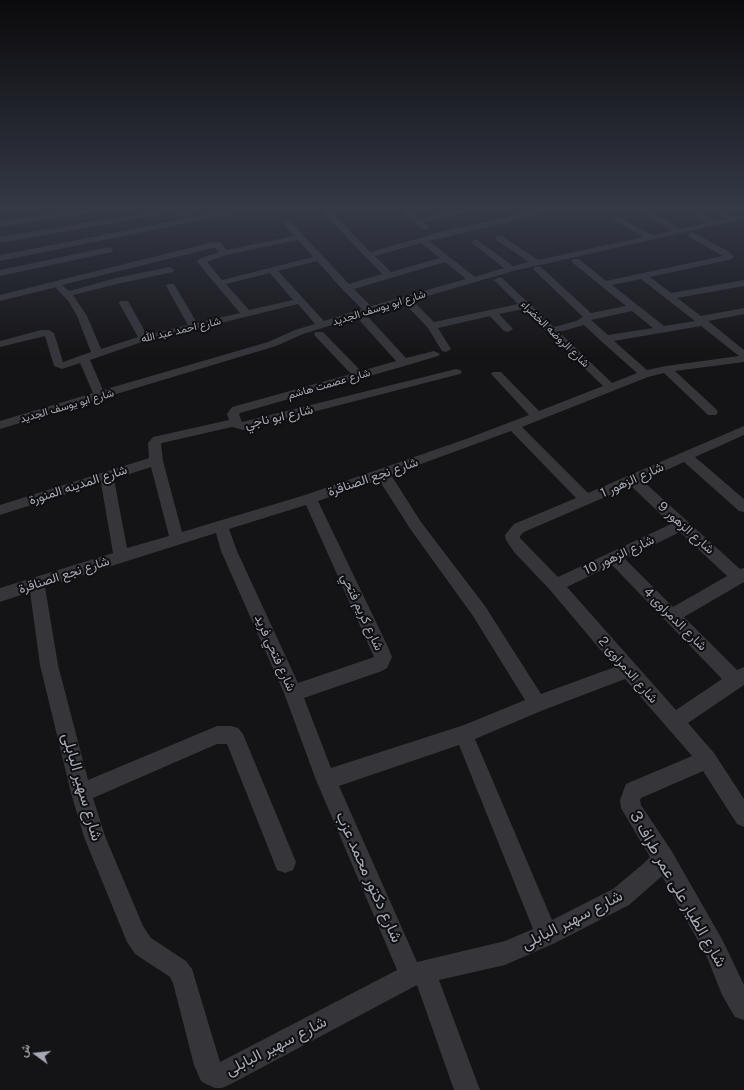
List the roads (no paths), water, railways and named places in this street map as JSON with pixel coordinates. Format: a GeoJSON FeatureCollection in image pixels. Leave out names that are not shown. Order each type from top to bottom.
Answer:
{"type":"FeatureCollection","features":[{"type":"Feature","properties":{"kind":"street"},"geometry":{"type":"LineString","coordinates":[[36,259],[37,265]]}},
{"type":"Feature","properties":{"kind":"street"},"geometry":{"type":"LineString","coordinates":[[0,273],[66,259]]}},
{"type":"Feature","properties":{"kind":"street"},"geometry":{"type":"LineString","coordinates":[[0,298],[158,259]]}},
{"type":"Feature","properties":{"kind":"street"},"geometry":{"type":"LineString","coordinates":[[206,259],[202,262],[247,315]]}},
{"type":"Feature","properties":{"kind":"street"},"geometry":{"type":"LineString","coordinates":[[220,283],[315,259]]}},
{"type":"Feature","properties":{"kind":"street"},"geometry":{"type":"LineString","coordinates":[[319,259],[346,288],[404,363]]}},
{"type":"Feature","properties":{"kind":"street"},"geometry":{"type":"LineString","coordinates":[[372,259],[389,276]]}},
{"type":"Feature","properties":{"kind":"street"},"geometry":{"type":"LineString","coordinates":[[346,288],[446,259],[473,280]]}},
{"type":"Feature","properties":{"kind":"street"},"geometry":{"type":"LineString","coordinates":[[498,259],[511,269]]}},
{"type":"Feature","properties":{"kind":"street"},"geometry":{"type":"LineString","coordinates":[[527,259],[537,266],[605,339],[645,374]]}},
{"type":"Feature","properties":{"kind":"street","name":"شارع ابو يوسف الجديد"},"geometry":{"type":"LineString","coordinates":[[367,315],[412,306],[500,280],[537,266],[570,259]]}},
{"type":"Feature","properties":{"kind":"street","name":"شارع ابو يوسف الجديد"},"geometry":{"type":"LineString","coordinates":[[0,425],[272,344],[292,342],[314,331],[511,269],[583,259]]}},
{"type":"Feature","properties":{"kind":"street"},"geometry":{"type":"LineString","coordinates":[[604,284],[725,259]]}},
{"type":"Feature","properties":{"kind":"street"},"geometry":{"type":"LineString","coordinates":[[576,261],[662,330]]}},
{"type":"Feature","properties":{"kind":"street"},"geometry":{"type":"LineString","coordinates":[[67,294],[116,281],[170,270]]}},
{"type":"Feature","properties":{"kind":"street"},"geometry":{"type":"LineString","coordinates":[[272,270],[300,301],[314,331],[359,376]]}},
{"type":"Feature","properties":{"kind":"street"},"geometry":{"type":"LineString","coordinates":[[642,275],[744,355]]}},
{"type":"Feature","properties":{"kind":"street","name":"شارع الروضه الخضراء"},"geometry":{"type":"LineString","coordinates":[[500,280],[610,387]]}},
{"type":"Feature","properties":{"kind":"street"},"geometry":{"type":"LineString","coordinates":[[669,296],[744,282]]}},
{"type":"Feature","properties":{"kind":"street"},"geometry":{"type":"LineString","coordinates":[[57,284],[67,294],[82,316],[97,353]]}},
{"type":"Feature","properties":{"kind":"street"},"geometry":{"type":"LineString","coordinates":[[171,286],[194,327]]}},
{"type":"Feature","properties":{"kind":"street","name":"شارع احمد عبد الله"},"geometry":{"type":"LineString","coordinates":[[0,344],[45,332],[49,333],[58,364],[65,366],[97,353],[144,338],[247,315],[300,301]]}},
{"type":"Feature","properties":{"kind":"street"},"geometry":{"type":"LineString","coordinates":[[124,303],[144,338]]}},
{"type":"Feature","properties":{"kind":"street"},"geometry":{"type":"LineString","coordinates":[[432,326],[525,305]]}},
{"type":"Feature","properties":{"kind":"street"},"geometry":{"type":"LineString","coordinates":[[412,306],[432,326],[446,348]]}},
{"type":"Feature","properties":{"kind":"street"},"geometry":{"type":"LineString","coordinates":[[551,331],[580,323],[587,318],[634,308]]}},
{"type":"Feature","properties":{"kind":"street"},"geometry":{"type":"LineString","coordinates":[[605,339],[662,330],[744,311]]}},
{"type":"Feature","properties":{"kind":"street"},"geometry":{"type":"LineString","coordinates":[[492,312],[508,329]]}},
{"type":"Feature","properties":{"kind":"street","name":"شارع عصمت هاشم"},"geometry":{"type":"LineString","coordinates":[[236,422],[233,414],[236,410],[434,354]]}},
{"type":"Feature","properties":{"kind":"street"},"geometry":{"type":"LineString","coordinates":[[84,359],[100,396]]}},
{"type":"Feature","properties":{"kind":"street","name":"شارع نجع الصناقرة"},"geometry":{"type":"LineString","coordinates":[[0,596],[121,556],[310,499],[472,442],[645,374],[666,369],[744,359]]}},
{"type":"Feature","properties":{"kind":"street"},"geometry":{"type":"LineString","coordinates":[[666,369],[712,412]]}},
{"type":"Feature","properties":{"kind":"street","name":"شارع ابو ناجي"},"geometry":{"type":"LineString","coordinates":[[177,539],[156,461],[154,445],[158,440],[236,422],[238,426],[244,426],[456,372]]}},
{"type":"Feature","properties":{"kind":"street"},"geometry":{"type":"LineString","coordinates":[[496,374],[537,416]]}},
{"type":"Feature","properties":{"kind":"street"},"geometry":{"type":"LineString","coordinates":[[513,425],[586,500]]}},
{"type":"Feature","properties":{"kind":"street","name":"شارع الزهور 1"},"geometry":{"type":"LineString","coordinates":[[519,528],[633,480],[744,430]]}},
{"type":"Feature","properties":{"kind":"street"},"geometry":{"type":"LineString","coordinates":[[685,456],[741,500]]}},
{"type":"Feature","properties":{"kind":"street","name":"شارع المدينه المنورة"},"geometry":{"type":"LineString","coordinates":[[0,510],[156,461]]}},
{"type":"Feature","properties":{"kind":"street"},"geometry":{"type":"LineString","coordinates":[[382,473],[416,526],[479,610],[537,704]]}},
{"type":"Feature","properties":{"kind":"street"},"geometry":{"type":"LineString","coordinates":[[106,476],[121,556]]}},
{"type":"Feature","properties":{"kind":"street","name":"شارع الزهور 9"},"geometry":{"type":"LineString","coordinates":[[633,480],[682,525],[741,575]]}},
{"type":"Feature","properties":{"kind":"street","name":"شارع كريم فتحي"},"geometry":{"type":"LineString","coordinates":[[293,693],[376,665],[381,662],[383,657],[310,499]]}},
{"type":"Feature","properties":{"kind":"street","name":"شارع الزهور 10"},"geometry":{"type":"LineString","coordinates":[[556,585],[682,525]]}},
{"type":"Feature","properties":{"kind":"street","name":"شارع فتحي فريد"},"geometry":{"type":"LineString","coordinates":[[221,527],[229,551],[293,693],[326,780]]}},
{"type":"Feature","properties":{"kind":"street","name":"شارع الدمراوى 2"},"geometry":{"type":"LineString","coordinates":[[519,528],[512,535],[513,540],[556,585],[707,760],[742,812]]}},
{"type":"Feature","properties":{"kind":"street","name":"شارع الدمراوى 4"},"geometry":{"type":"LineString","coordinates":[[614,558],[672,616],[739,678]]}},
{"type":"Feature","properties":{"kind":"street"},"geometry":{"type":"LineString","coordinates":[[672,616],[741,575]]}},
{"type":"Feature","properties":{"kind":"street","name":"شارع سهير البابلى"},"geometry":{"type":"LineString","coordinates":[[37,584],[49,665],[81,793],[95,837],[135,934],[143,946],[178,969],[184,977],[207,1065],[210,1072],[215,1075],[222,1075],[418,973],[505,953],[547,935],[621,897],[651,872],[663,858]]}},
{"type":"Feature","properties":{"kind":"street"},"geometry":{"type":"LineString","coordinates":[[326,780],[464,734],[537,704],[628,670]]}},
{"type":"Feature","properties":{"kind":"street"},"geometry":{"type":"LineString","coordinates":[[674,722],[739,678]]}},
{"type":"Feature","properties":{"kind":"street"},"geometry":{"type":"LineString","coordinates":[[464,734],[547,935]]}},
{"type":"Feature","properties":{"kind":"street"},"geometry":{"type":"LineString","coordinates":[[81,793],[217,735],[231,735],[236,741],[285,862]]}},
{"type":"Feature","properties":{"kind":"street","name":"شارع الطيار على عمر طراف 3"},"geometry":{"type":"LineString","coordinates":[[707,760],[633,791],[630,800],[631,808],[663,858],[704,929],[738,983],[744,1008]]}},
{"type":"Feature","properties":{"kind":"street","name":"شارع دكتور محمد عزب"},"geometry":{"type":"LineString","coordinates":[[326,780],[418,973],[467,1090]]}}]}
